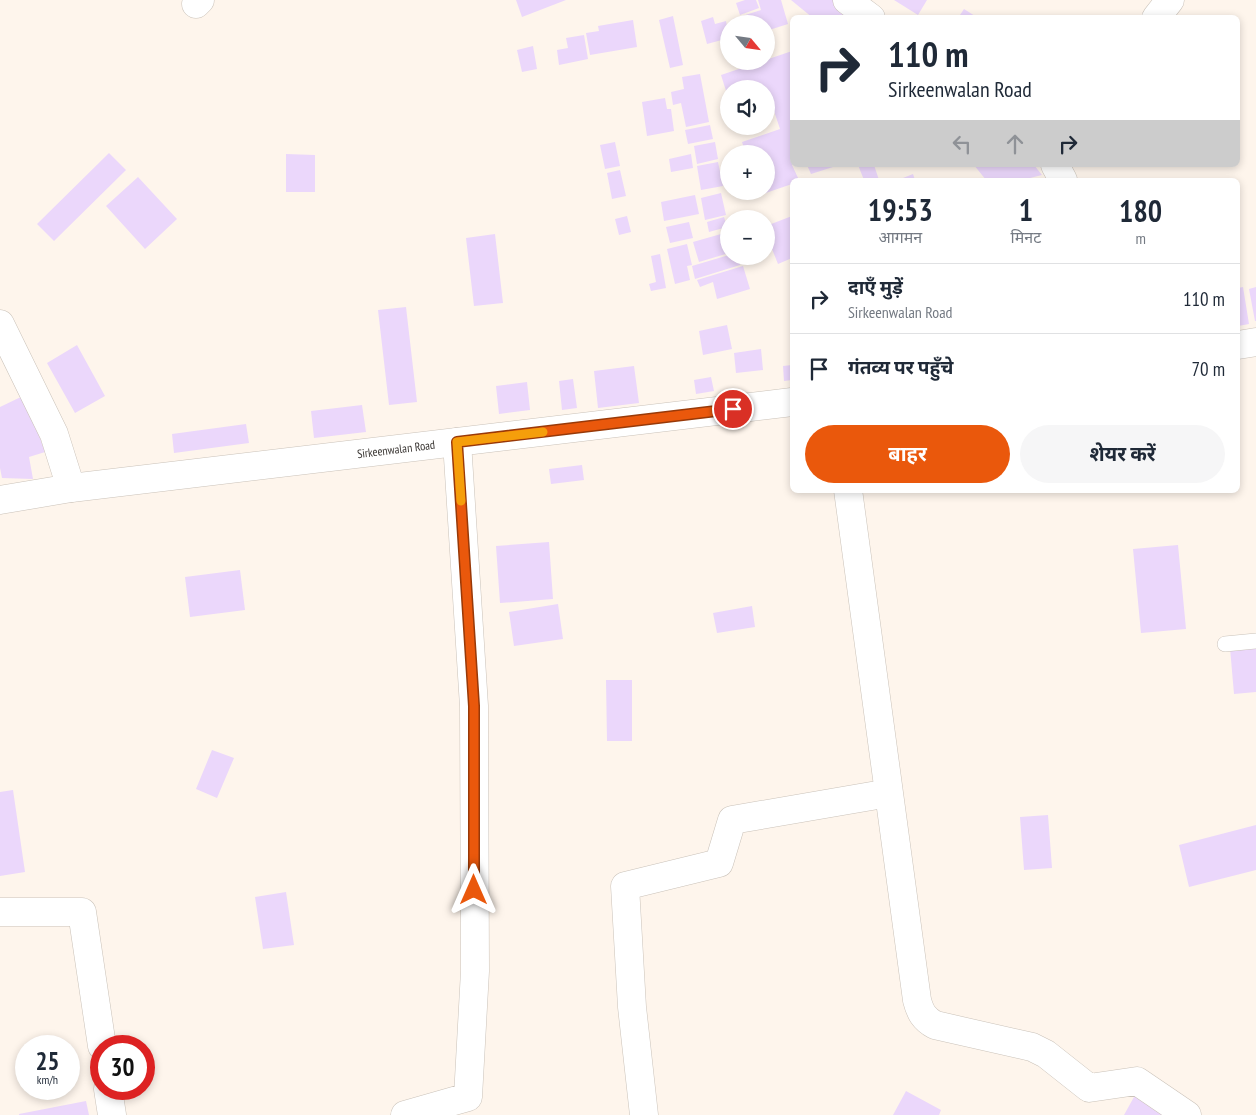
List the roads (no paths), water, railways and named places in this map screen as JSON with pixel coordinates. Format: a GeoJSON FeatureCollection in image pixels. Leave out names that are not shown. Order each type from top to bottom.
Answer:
{"type":"FeatureCollection","features":[{"type":"Feature","properties":{"kind":"street"},"geometry":{"type":"LineString","coordinates":[[847,0],[867,15]]}},
{"type":"Feature","properties":{"kind":"street"},"geometry":{"type":"LineString","coordinates":[[1158,15],[1170,0]]}},
{"type":"Feature","properties":{"kind":"street"},"geometry":{"type":"LineString","coordinates":[[0,324],[54,434],[71,488]]}},
{"type":"Feature","properties":{"kind":"street"},"geometry":{"type":"LineString","coordinates":[[1240,345],[1256,342]]}},
{"type":"Feature","properties":{"kind":"street","name":"Sirkeenwalan Road"},"geometry":{"type":"LineString","coordinates":[[0,500],[71,488],[790,402]]}},
{"type":"Feature","properties":{"kind":"street"},"geometry":{"type":"LineString","coordinates":[[406,1115],[468,1097],[475,971],[474,706],[457,442]]}},
{"type":"Feature","properties":{"kind":"street"},"geometry":{"type":"LineString","coordinates":[[848,493],[920,1011],[927,1021],[935,1025],[1032,1047],[1046,1054],[1088,1088],[1137,1081],[1187,1115]]}},
{"type":"Feature","properties":{"kind":"street"},"geometry":{"type":"LineString","coordinates":[[644,1115],[632,1007],[625,886],[719,863],[732,820],[889,793]]}},
{"type":"Feature","properties":{"kind":"street"},"geometry":{"type":"LineString","coordinates":[[0,912],[82,912],[100,1035]]}},
{"type":"Feature","properties":{"kind":"street"},"geometry":{"type":"LineString","coordinates":[[110,1100],[112,1115]]}},
{"type":"Feature","properties":{"kind":"lane"},"geometry":{"type":"LineString","coordinates":[[1225,644],[1256,641]]}}]}
